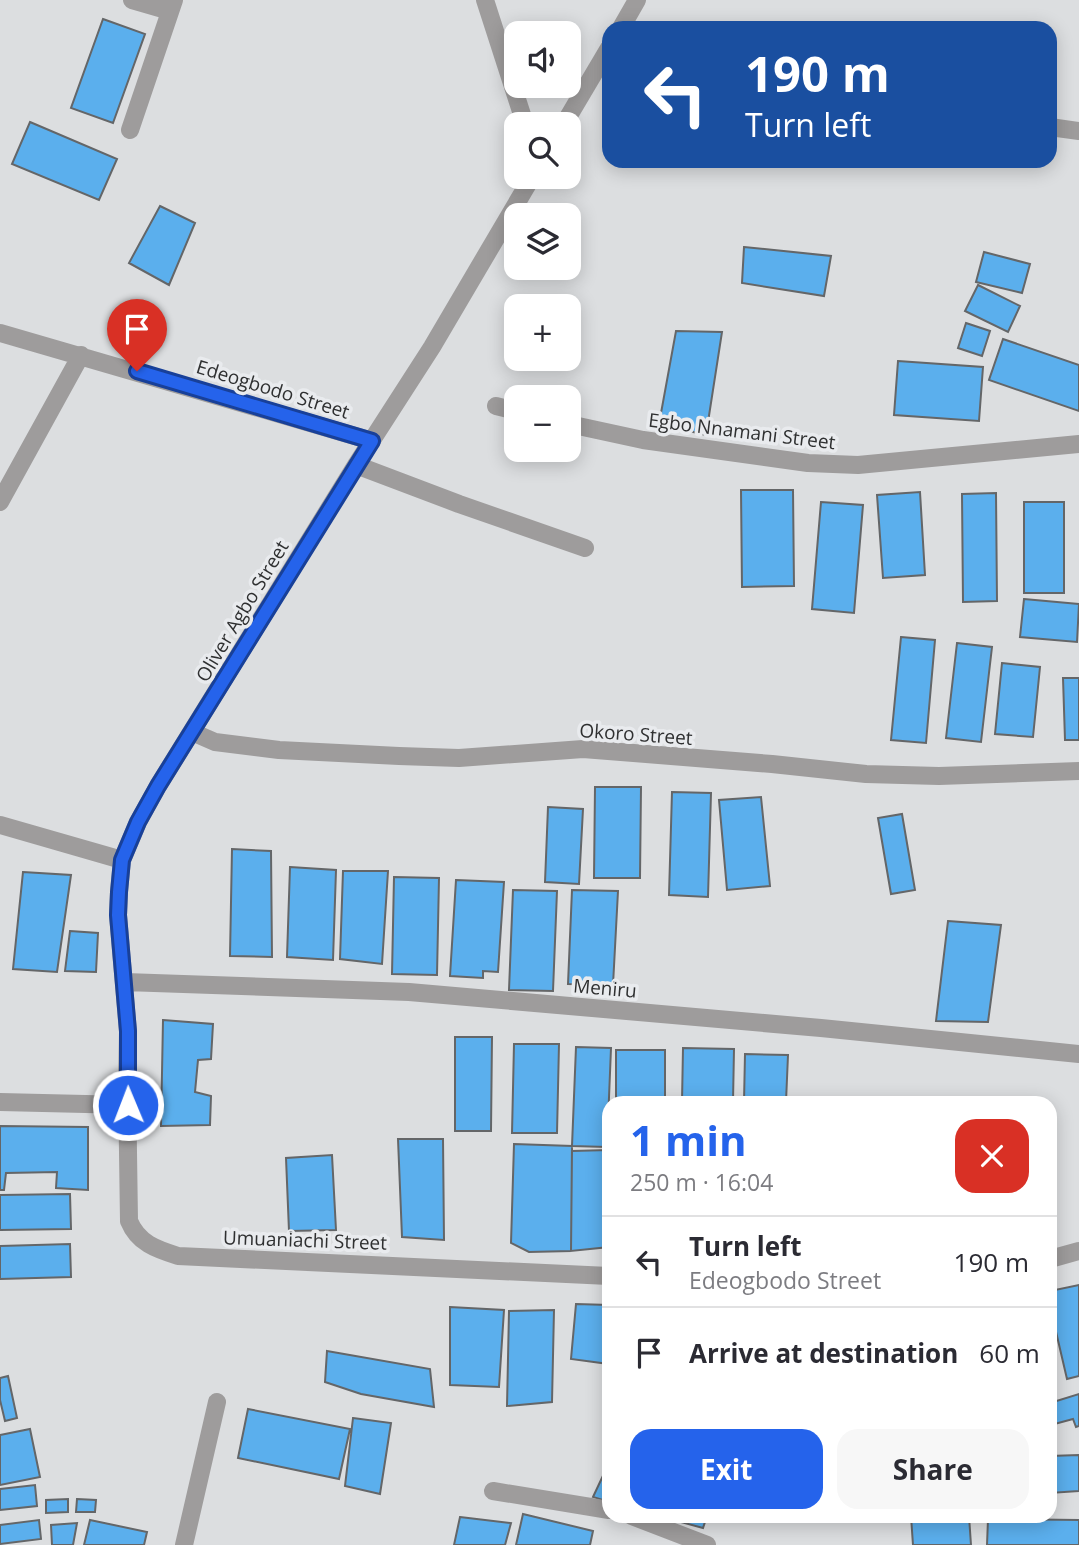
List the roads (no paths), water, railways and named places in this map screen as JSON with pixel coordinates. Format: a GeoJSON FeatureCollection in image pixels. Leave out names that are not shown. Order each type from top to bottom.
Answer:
{"type":"FeatureCollection","features":[{"type":"Feature","properties":{"kind":"street"},"geometry":{"type":"LineString","coordinates":[[130,130],[172,6],[132,0]]}},
{"type":"Feature","properties":{"kind":"street"},"geometry":{"type":"LineString","coordinates":[[625,21],[637,0]]}},
{"type":"Feature","properties":{"kind":"street"},"geometry":{"type":"LineString","coordinates":[[484,1],[521,112]]}},
{"type":"Feature","properties":{"kind":"street"},"geometry":{"type":"LineString","coordinates":[[572,112],[602,70]]}},
{"type":"Feature","properties":{"kind":"street"},"geometry":{"type":"LineString","coordinates":[[1057,128],[1079,131]]}},
{"type":"Feature","properties":{"kind":"street","name":"Oliver Agbo Street"},"geometry":{"type":"LineString","coordinates":[[128,1105],[128,1031],[118,915],[122,860],[138,822],[356,465],[432,348],[526,189]]}},
{"type":"Feature","properties":{"kind":"street","name":"Edeogbodo Street"},"geometry":{"type":"LineString","coordinates":[[0,333],[372,441]]}},
{"type":"Feature","properties":{"kind":"street"},"geometry":{"type":"LineString","coordinates":[[0,502],[81,355]]}},
{"type":"Feature","properties":{"kind":"street"},"geometry":{"type":"LineString","coordinates":[[496,406],[504,408]]}},
{"type":"Feature","properties":{"kind":"street","name":"Egbo Nnamani Street"},"geometry":{"type":"LineString","coordinates":[[581,427],[643,440],[821,463],[858,464],[1079,444]]}},
{"type":"Feature","properties":{"kind":"street"},"geometry":{"type":"LineString","coordinates":[[356,465],[585,548]]}},
{"type":"Feature","properties":{"kind":"street","name":"Okoro Street"},"geometry":{"type":"LineString","coordinates":[[192,732],[215,742],[279,750],[459,758],[583,749],[866,774],[939,776],[1079,771]]}},
{"type":"Feature","properties":{"kind":"street"},"geometry":{"type":"LineString","coordinates":[[0,825],[122,860]]}},
{"type":"Feature","properties":{"kind":"street","name":"Meniru"},"geometry":{"type":"LineString","coordinates":[[125,982],[409,992],[821,1028],[1079,1054]]}},
{"type":"Feature","properties":{"kind":"street"},"geometry":{"type":"LineString","coordinates":[[0,1102],[128,1105]]}},
{"type":"Feature","properties":{"kind":"street","name":"Umuaniachi Street"},"geometry":{"type":"LineString","coordinates":[[128,1105],[129,1221],[142,1241],[158,1250],[178,1256],[602,1276]]}},
{"type":"Feature","properties":{"kind":"street"},"geometry":{"type":"LineString","coordinates":[[1057,1257],[1079,1251]]}},
{"type":"Feature","properties":{"kind":"street"},"geometry":{"type":"LineString","coordinates":[[184,1545],[217,1402]]}},
{"type":"Feature","properties":{"kind":"street"},"geometry":{"type":"LineString","coordinates":[[494,1491],[602,1509]]}},
{"type":"Feature","properties":{"kind":"street"},"geometry":{"type":"LineString","coordinates":[[650,1523],[707,1545]]}}]}
